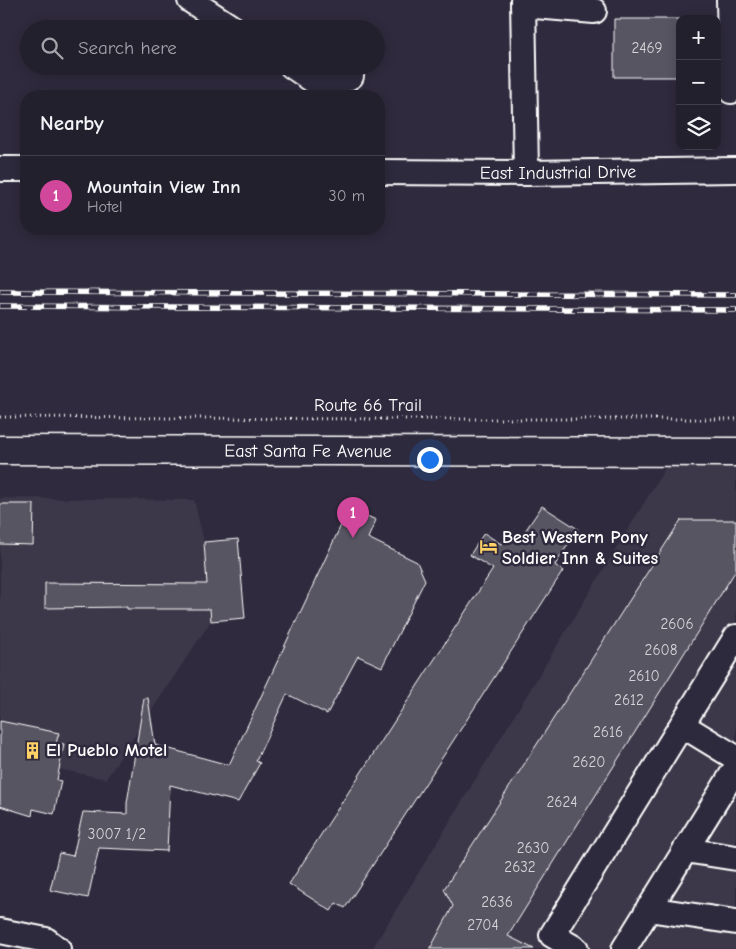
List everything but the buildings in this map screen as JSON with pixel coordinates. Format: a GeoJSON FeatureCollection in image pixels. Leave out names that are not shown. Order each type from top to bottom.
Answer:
{"type":"FeatureCollection","features":[{"type":"Feature","properties":{"kind":"main road","name":"East Santa Fe Avenue"},"geometry":{"type":"LineString","coordinates":[[0,450],[736,452]]}},
{"type":"Feature","properties":{"kind":"street"},"geometry":{"type":"LineString","coordinates":[[190,0],[220,20]]}},
{"type":"Feature","properties":{"kind":"street"},"geometry":{"type":"LineString","coordinates":[[729,0],[731,91]]}},
{"type":"Feature","properties":{"kind":"street"},"geometry":{"type":"LineString","coordinates":[[526,173],[523,3],[594,11]]}},
{"type":"Feature","properties":{"kind":"street"},"geometry":{"type":"LineString","coordinates":[[305,75],[314,81],[338,84],[351,76]]}},
{"type":"Feature","properties":{"kind":"street"},"geometry":{"type":"LineString","coordinates":[[0,169],[20,169]]}},
{"type":"Feature","properties":{"kind":"street","name":"East Industrial Drive"},"geometry":{"type":"LineString","coordinates":[[385,172],[526,173],[736,170]]}},
{"type":"Feature","properties":{"kind":"street"},"geometry":{"type":"LineString","coordinates":[[576,949],[552,935],[736,637]]}},
{"type":"Feature","properties":{"kind":"street"},"geometry":{"type":"LineString","coordinates":[[682,725],[736,758]]}},
{"type":"Feature","properties":{"kind":"street"},"geometry":{"type":"LineString","coordinates":[[624,949],[685,850],[729,790],[736,768]]}},
{"type":"Feature","properties":{"kind":"street"},"geometry":{"type":"LineString","coordinates":[[685,850],[736,858]]}},
{"type":"Feature","properties":{"kind":"street"},"geometry":{"type":"LineString","coordinates":[[648,909],[736,922]]}},
{"type":"Feature","properties":{"kind":"street"},"geometry":{"type":"LineString","coordinates":[[0,931],[46,940],[58,949]]}},
{"type":"Feature","properties":{"kind":"path","name":"Route 66 Trail"},"geometry":{"type":"LineString","coordinates":[[0,417],[736,419]]}},
{"type":"Feature","properties":{"kind":"shaded area"},"geometry":{"type":"Polygon","coordinates":[[[675,452],[736,452],[736,949],[372,949],[675,452]]]}},
{"type":"Feature","properties":{"kind":"shaded area"},"geometry":{"type":"Polygon","coordinates":[[[0,498],[194,500],[204,542],[211,621],[106,779],[0,757],[0,498]]]}},
{"type":"Feature","properties":{"kind":"railway"},"geometry":{"type":"LineString","coordinates":[[0,292],[736,295]]}},
{"type":"Feature","properties":{"kind":"railway"},"geometry":{"type":"LineString","coordinates":[[0,306],[736,310]]}},
{"type":"Feature","properties":{"kind":"place","name":"Mountain View Inn"},"geometry":{"type":"Point","coordinates":[353,538]}},
{"type":"Feature","properties":{"kind":"place","name":"Best Western Pony Soldier Inn & Suites"},"geometry":{"type":"Point","coordinates":[488,547]}},
{"type":"Feature","properties":{"kind":"place","name":"El Pueblo Motel"},"geometry":{"type":"Point","coordinates":[32,750]}}]}
